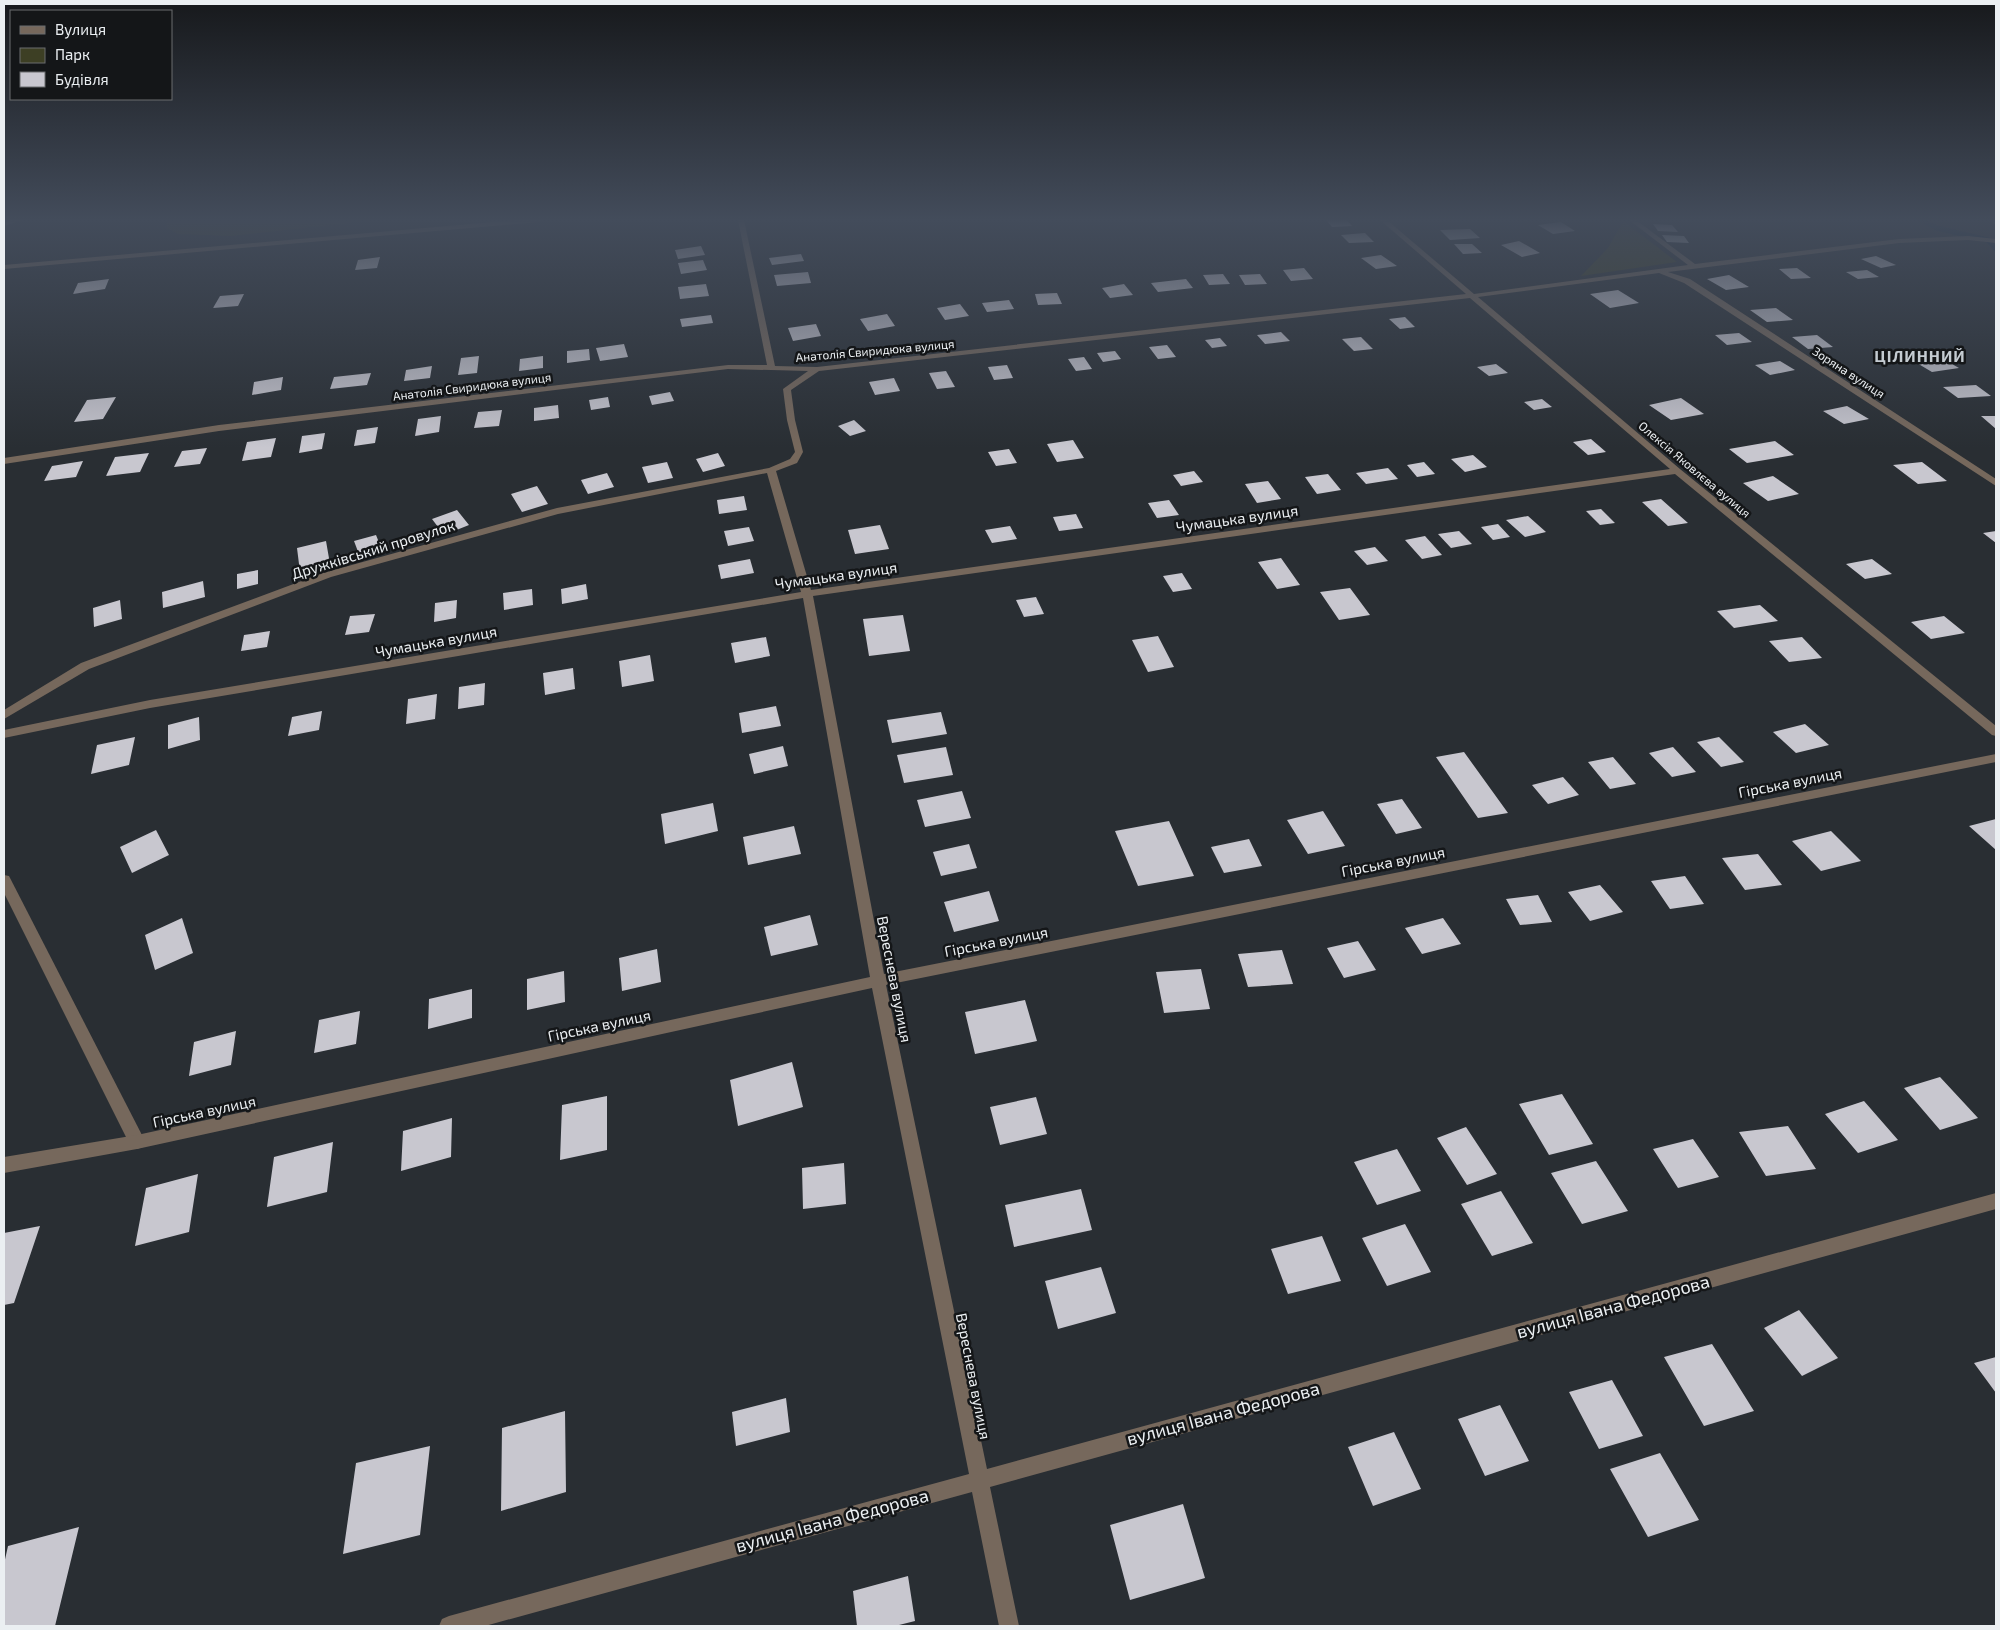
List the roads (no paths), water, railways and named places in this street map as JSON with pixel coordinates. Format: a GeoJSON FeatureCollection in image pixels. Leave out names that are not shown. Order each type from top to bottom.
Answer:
{"type":"FeatureCollection","features":[{"type":"Feature","properties":{"kind":"street"},"geometry":{"type":"LineString","coordinates":[[757,296],[772,369]]}},
{"type":"Feature","properties":{"kind":"street","name":"Анатолія Свиридюка вулиця"},"geometry":{"type":"LineString","coordinates":[[4,461],[219,428],[708,369],[728,367],[817,369],[1471,296]]}},
{"type":"Feature","properties":{"kind":"street","name":"Олексія Яковлєва вулиця"},"geometry":{"type":"LineString","coordinates":[[1472,296],[1677,471],[1996,732]]}},
{"type":"Feature","properties":{"kind":"street","name":"Зоряна вулиця"},"geometry":{"type":"LineString","coordinates":[[1710,296],[1996,483]]}},
{"type":"Feature","properties":{"kind":"street"},"geometry":{"type":"LineString","coordinates":[[771,470],[794,461],[799,452],[791,420],[787,389],[817,369]]}},
{"type":"Feature","properties":{"kind":"street","name":"Вереснева вулиця"},"geometry":{"type":"LineString","coordinates":[[771,470],[807,594],[878,981],[1008,1626]]}},
{"type":"Feature","properties":{"kind":"street","name":"Дружківський провулок"},"geometry":{"type":"LineString","coordinates":[[4,716],[85,666],[327,575],[557,511],[771,470]]}},
{"type":"Feature","properties":{"kind":"street","name":"Чумацька вулиця"},"geometry":{"type":"LineString","coordinates":[[4,734],[150,704],[807,594],[1677,471]]}},
{"type":"Feature","properties":{"kind":"street","name":"Гірська вулиця"},"geometry":{"type":"LineString","coordinates":[[4,1165],[137,1142],[878,981],[1996,758]]}},
{"type":"Feature","properties":{"kind":"street"},"geometry":{"type":"LineString","coordinates":[[4,880],[137,1142]]}},
{"type":"Feature","properties":{"kind":"street","name":"вулиця Івана Федорова"},"geometry":{"type":"LineString","coordinates":[[449,1626],[1996,1201]]}},
{"type":"Feature","properties":{"kind":"district","name":"ЦІЛИННИЙ"},"geometry":{"type":"Point","coordinates":[1920,355]}}]}
